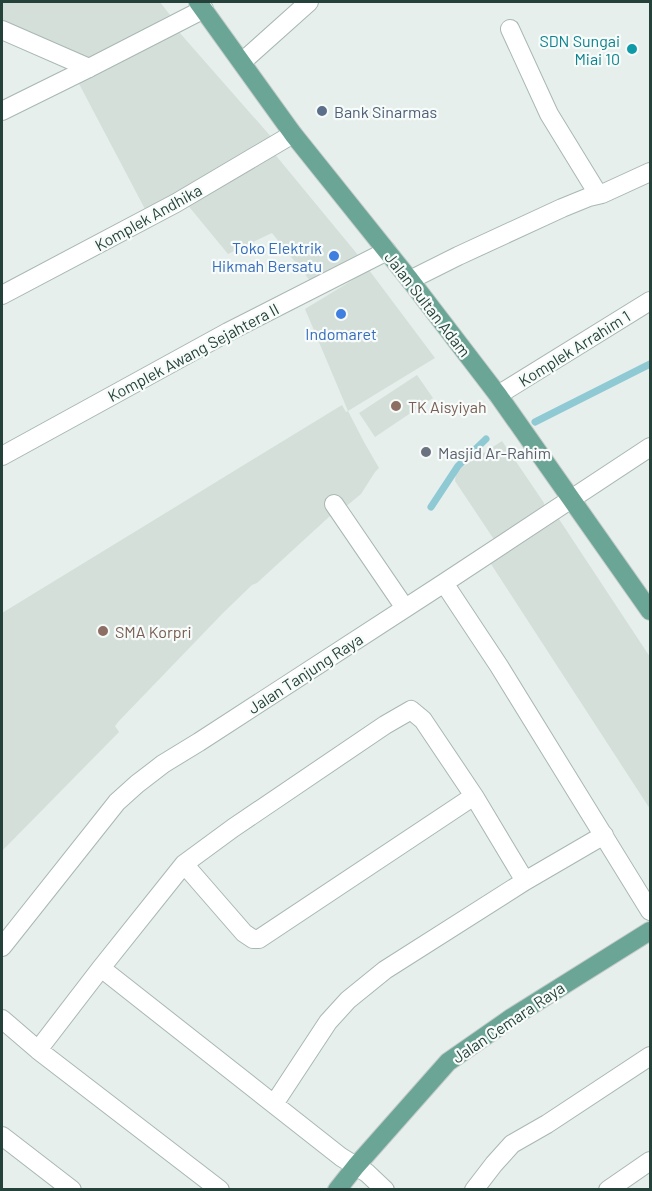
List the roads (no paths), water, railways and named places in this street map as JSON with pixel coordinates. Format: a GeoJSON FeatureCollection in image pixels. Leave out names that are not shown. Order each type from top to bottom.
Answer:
{"type":"FeatureCollection","features":[{"type":"Feature","properties":{"kind":"main road","name":"Jalan Sultan Adam"},"geometry":{"type":"LineString","coordinates":[[201,5],[293,134],[410,280],[498,395],[651,611]]}},
{"type":"Feature","properties":{"kind":"main road","name":"Jalan Cemara Raya"},"geometry":{"type":"LineString","coordinates":[[337,1190],[448,1062],[511,1018],[651,931]]}},
{"type":"Feature","properties":{"kind":"street"},"geometry":{"type":"LineString","coordinates":[[242,62],[309,2]]}},
{"type":"Feature","properties":{"kind":"street"},"geometry":{"type":"LineString","coordinates":[[2,111],[89,68],[201,5]]}},
{"type":"Feature","properties":{"kind":"street"},"geometry":{"type":"LineString","coordinates":[[510,28],[549,114],[598,194]]}},
{"type":"Feature","properties":{"kind":"street"},"geometry":{"type":"LineString","coordinates":[[2,30],[89,68]]}},
{"type":"Feature","properties":{"kind":"street","name":"Komplek Andhika"},"geometry":{"type":"LineString","coordinates":[[2,295],[176,203],[293,134]]}},
{"type":"Feature","properties":{"kind":"street"},"geometry":{"type":"LineString","coordinates":[[410,280],[589,196],[620,186],[651,172]]}},
{"type":"Feature","properties":{"kind":"street","name":"Komplek Awang Sejahtera II"},"geometry":{"type":"LineString","coordinates":[[2,456],[228,332],[387,251]]}},
{"type":"Feature","properties":{"kind":"street","name":"Komplek Arrahim 1"},"geometry":{"type":"LineString","coordinates":[[498,395],[651,302]]}},
{"type":"Feature","properties":{"kind":"street","name":"Jalan Tanjung Raya"},"geometry":{"type":"LineString","coordinates":[[2,947],[117,802],[137,784],[163,764],[651,447]]}},
{"type":"Feature","properties":{"kind":"street"},"geometry":{"type":"LineString","coordinates":[[334,504],[405,608]]}},
{"type":"Feature","properties":{"kind":"street"},"geometry":{"type":"LineString","coordinates":[[444,583],[499,666],[651,911]]}},
{"type":"Feature","properties":{"kind":"street"},"geometry":{"type":"LineString","coordinates":[[39,1050],[184,864],[232,828],[405,713],[411,711],[423,720],[474,796],[525,881]]}},
{"type":"Feature","properties":{"kind":"street"},"geometry":{"type":"LineString","coordinates":[[184,864],[244,933],[253,939],[259,939],[474,796]]}},
{"type":"Feature","properties":{"kind":"street"},"geometry":{"type":"LineString","coordinates":[[274,1104],[328,1022],[348,1000],[385,970],[525,881],[604,835]]}},
{"type":"Feature","properties":{"kind":"street"},"geometry":{"type":"LineString","coordinates":[[101,968],[385,1190]]}},
{"type":"Feature","properties":{"kind":"street"},"geometry":{"type":"LineString","coordinates":[[2,1019],[209,1186]]}},
{"type":"Feature","properties":{"kind":"street"},"geometry":{"type":"LineString","coordinates":[[474,1190],[512,1144],[647,1065]]}},
{"type":"Feature","properties":{"kind":"street"},"geometry":{"type":"LineString","coordinates":[[2,1136],[72,1190]]}},
{"type":"Feature","properties":{"kind":"street"},"geometry":{"type":"LineString","coordinates":[[608,1190],[651,1161]]}},
{"type":"Feature","properties":{"kind":"waterway"},"geometry":{"type":"LineString","coordinates":[[535,422],[650,364]]}},
{"type":"Feature","properties":{"kind":"waterway"},"geometry":{"type":"LineString","coordinates":[[431,507],[458,466],[486,439]]}},
{"type":"Feature","properties":{"kind":"place","name":"SDN Sungai Miai 10"},"geometry":{"type":"Point","coordinates":[632,49]}},
{"type":"Feature","properties":{"kind":"place","name":"Bank Sinarmas"},"geometry":{"type":"Point","coordinates":[322,111]}},
{"type":"Feature","properties":{"kind":"place","name":"Toko Elektrik Hikmah Bersatu"},"geometry":{"type":"Point","coordinates":[334,256]}},
{"type":"Feature","properties":{"kind":"place","name":"Indomaret"},"geometry":{"type":"Point","coordinates":[341,314]}},
{"type":"Feature","properties":{"kind":"place","name":"TK Aisyiyah"},"geometry":{"type":"Point","coordinates":[396,406]}},
{"type":"Feature","properties":{"kind":"place","name":"Masjid Ar-Rahim"},"geometry":{"type":"Point","coordinates":[426,452]}},
{"type":"Feature","properties":{"kind":"place","name":"SMA Korpri"},"geometry":{"type":"Point","coordinates":[103,631]}}]}
